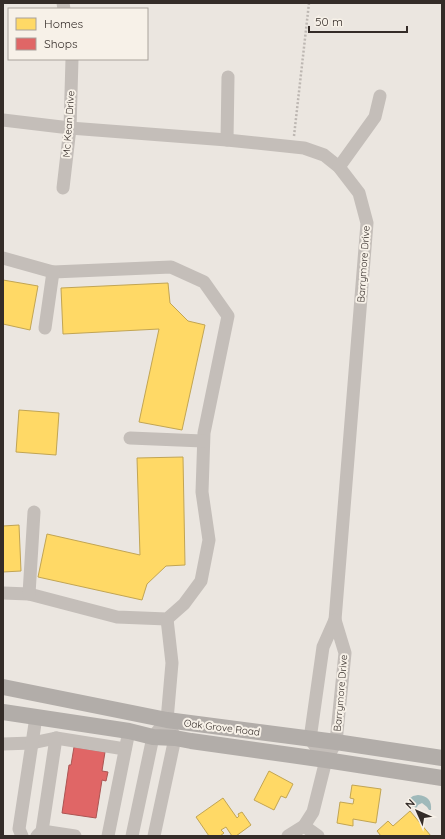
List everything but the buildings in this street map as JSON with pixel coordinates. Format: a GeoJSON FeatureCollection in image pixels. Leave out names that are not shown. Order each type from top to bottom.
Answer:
{"type":"FeatureCollection","features":[{"type":"Feature","properties":{"kind":"main road","name":"Oak Grove Road"},"geometry":{"type":"LineString","coordinates":[[3,687],[167,720],[310,738],[442,758]]}},
{"type":"Feature","properties":{"kind":"main road","name":"Oak Grove Road"},"geometry":{"type":"LineString","coordinates":[[3,712],[129,731],[153,737],[175,738],[442,778]]}},
{"type":"Feature","properties":{"kind":"street","name":"Mc Kean Drive"},"geometry":{"type":"LineString","coordinates":[[63,188],[70,128],[72,60]]}},
{"type":"Feature","properties":{"kind":"street"},"geometry":{"type":"LineString","coordinates":[[227,140],[228,77]]}},
{"type":"Feature","properties":{"kind":"street"},"geometry":{"type":"LineString","coordinates":[[339,167],[375,118],[380,96]]}},
{"type":"Feature","properties":{"kind":"street","name":"Barrymore Drive"},"geometry":{"type":"LineString","coordinates":[[3,120],[70,128],[227,140],[304,148],[324,155],[339,167],[359,193],[367,223],[335,620],[323,647],[310,738]]}},
{"type":"Feature","properties":{"kind":"street"},"geometry":{"type":"LineString","coordinates":[[3,258],[53,272],[171,267],[204,282],[228,316],[203,441],[202,492],[209,540],[201,581],[184,604],[167,619],[117,617],[30,594],[3,593]]}},
{"type":"Feature","properties":{"kind":"street"},"geometry":{"type":"LineString","coordinates":[[45,328],[53,272]]}},
{"type":"Feature","properties":{"kind":"street"},"geometry":{"type":"LineString","coordinates":[[130,438],[203,441]]}},
{"type":"Feature","properties":{"kind":"street"},"geometry":{"type":"LineString","coordinates":[[30,594],[34,512]]}},
{"type":"Feature","properties":{"kind":"street"},"geometry":{"type":"LineString","coordinates":[[154,836],[175,738],[167,720],[172,663],[167,619]]}},
{"type":"Feature","properties":{"kind":"street","name":"Barrymore Drive"},"geometry":{"type":"LineString","coordinates":[[304,826],[313,812],[326,760],[336,742],[345,653],[335,620]]}},
{"type":"Feature","properties":{"kind":"street"},"geometry":{"type":"LineString","coordinates":[[22,836],[19,829],[36,716]]}},
{"type":"Feature","properties":{"kind":"street"},"geometry":{"type":"LineString","coordinates":[[132,836],[153,737],[167,720]]}},
{"type":"Feature","properties":{"kind":"street"},"geometry":{"type":"LineString","coordinates":[[108,836],[129,731]]}},
{"type":"Feature","properties":{"kind":"street"},"geometry":{"type":"LineString","coordinates":[[3,744],[32,743],[56,738],[125,749]]}},
{"type":"Feature","properties":{"kind":"street"},"geometry":{"type":"LineString","coordinates":[[56,738],[40,833],[75,836]]}},
{"type":"Feature","properties":{"kind":"street"},"geometry":{"type":"LineString","coordinates":[[310,738],[326,760]]}},
{"type":"Feature","properties":{"kind":"street"},"geometry":{"type":"LineString","coordinates":[[288,836],[304,826],[318,836]]}},
{"type":"Feature","properties":{"kind":"path"},"geometry":{"type":"LineString","coordinates":[[292,146],[309,3]]}},
{"type":"Feature","properties":{"kind":"water"},"geometry":{"type":"Polygon","coordinates":[[[418,795],[424,796],[429,800],[431,810],[429,810],[422,803],[414,809],[412,807],[409,799],[418,795]]]}}]}
